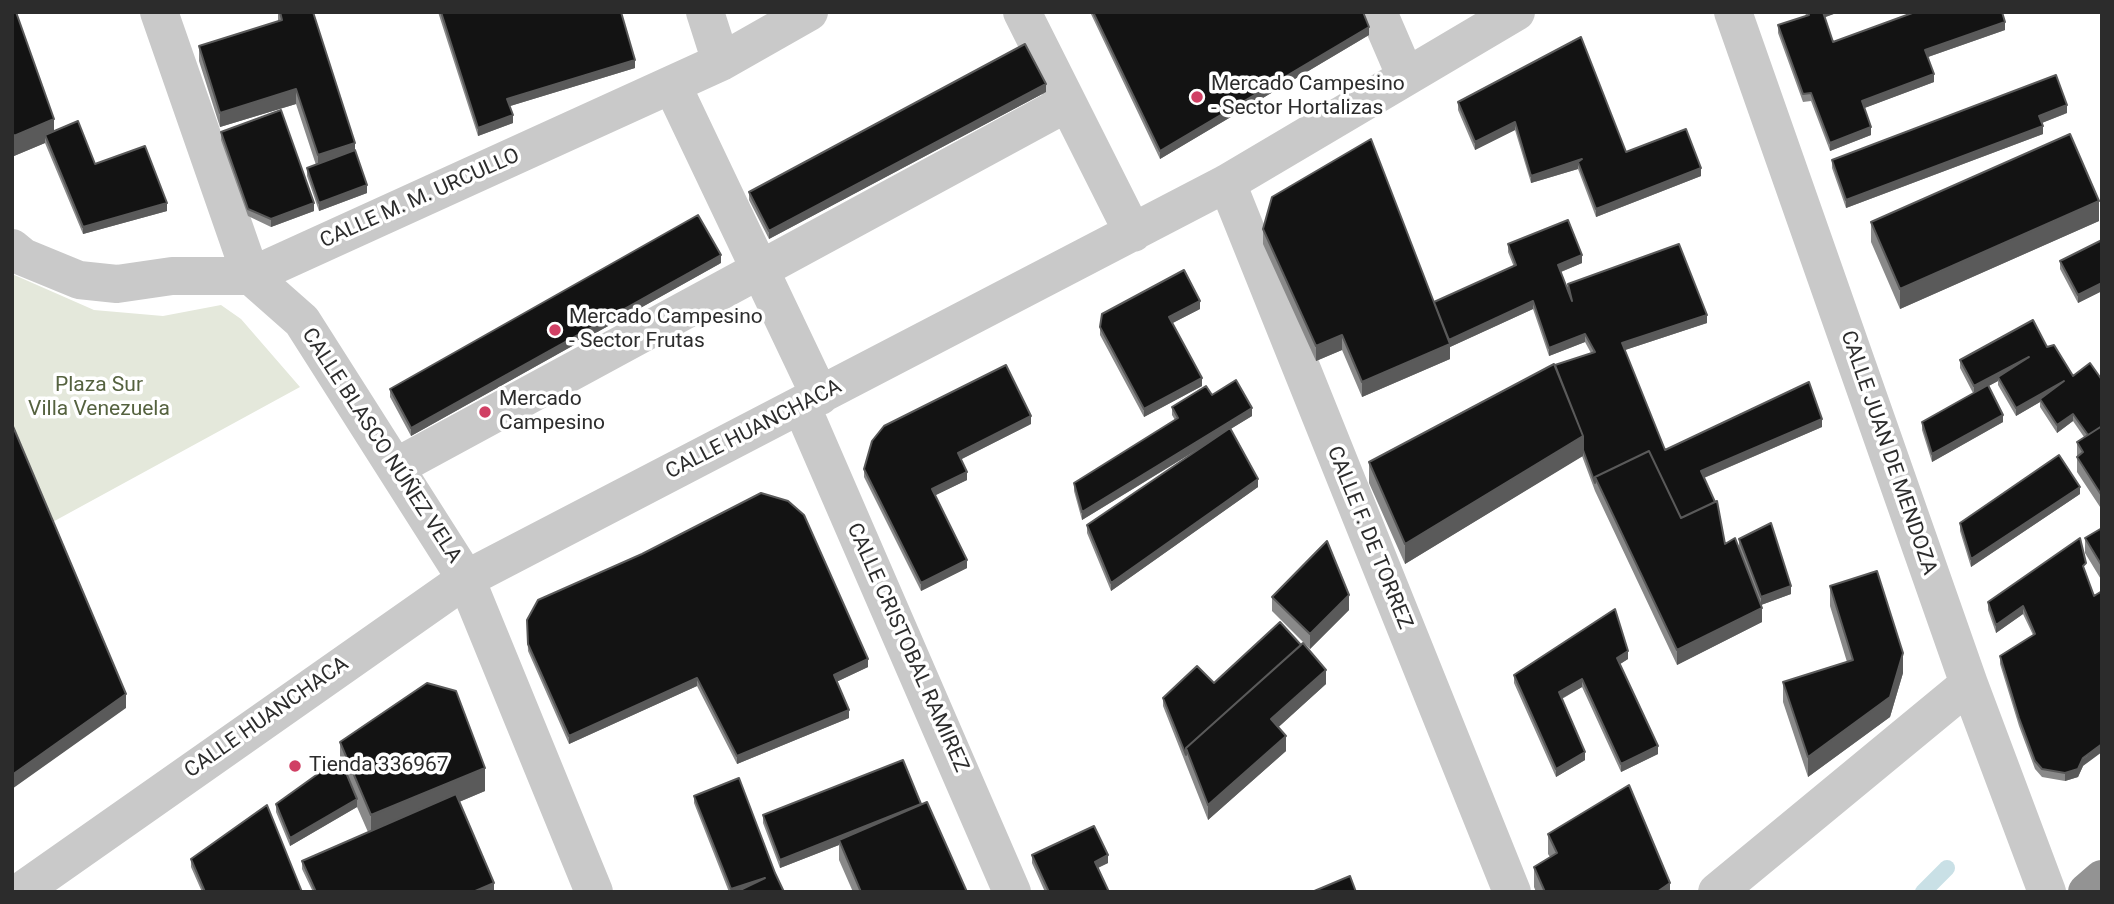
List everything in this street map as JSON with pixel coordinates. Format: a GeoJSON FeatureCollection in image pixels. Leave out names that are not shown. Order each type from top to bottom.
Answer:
{"type":"FeatureCollection","features":[{"type":"Feature","properties":{"kind":"highway"},"geometry":{"type":"LineString","coordinates":[[2087,892],[2102,879]]}},
{"type":"Feature","properties":{"kind":"street","name":"CALLE BLASCO NÚÑEZ VELA"},"geometry":{"type":"LineString","coordinates":[[159,12],[251,276],[302,321],[466,579],[594,892]]}},
{"type":"Feature","properties":{"kind":"street"},"geometry":{"type":"LineString","coordinates":[[705,12],[721,62]]}},
{"type":"Feature","properties":{"kind":"street","name":"CALLE M. M. URCULLO"},"geometry":{"type":"LineString","coordinates":[[12,248],[23,257],[79,280],[117,284],[172,276],[251,276],[721,62],[809,12]]}},
{"type":"Feature","properties":{"kind":"street"},"geometry":{"type":"LineString","coordinates":[[1022,12],[1133,233]]}},
{"type":"Feature","properties":{"kind":"street"},"geometry":{"type":"LineString","coordinates":[[1378,12],[1406,78]]}},
{"type":"Feature","properties":{"kind":"street","name":"CALLE HUANCHACA"},"geometry":{"type":"LineString","coordinates":[[20,892],[466,579],[1227,183],[1516,12]]}},
{"type":"Feature","properties":{"kind":"street","name":"CALLE JUAN DE MENDOZA"},"geometry":{"type":"LineString","coordinates":[[1733,12],[1969,684],[2047,892]]}},
{"type":"Feature","properties":{"kind":"street","name":"CALLE CRISTOBAL RAMIREZ"},"geometry":{"type":"LineString","coordinates":[[672,85],[760,268],[810,400],[1012,892]]}},
{"type":"Feature","properties":{"kind":"street"},"geometry":{"type":"LineString","coordinates":[[396,467],[1067,103]]}},
{"type":"Feature","properties":{"kind":"street","name":"CALLE F. DE TORREZ"},"geometry":{"type":"LineString","coordinates":[[1227,183],[1512,892]]}},
{"type":"Feature","properties":{"kind":"street"},"geometry":{"type":"LineString","coordinates":[[1717,892],[1969,684]]}},
{"type":"Feature","properties":{"kind":"green space","name":"Plaza Sur Villa Venezuela"},"geometry":{"type":"Polygon","coordinates":[[[12,274],[94,310],[163,316],[221,305],[241,319],[300,387],[49,524],[12,437],[12,274]]]}},
{"type":"Feature","properties":{"kind":"building"},"geometry":{"type":"Polygon","coordinates":[[[12,12],[16,12],[54,119],[14,136],[12,132],[12,12]]]}},
{"type":"Feature","properties":{"kind":"building"},"geometry":{"type":"Polygon","coordinates":[[[280,12],[313,12],[355,143],[318,155],[296,89],[220,113],[199,46],[282,20],[280,12]]]}},
{"type":"Feature","properties":{"kind":"building"},"geometry":{"type":"Polygon","coordinates":[[[441,12],[621,12],[635,60],[507,99],[513,115],[478,128],[441,12]]]}},
{"type":"Feature","properties":{"kind":"building","name":"Mercado Campesino - Sector Hortalizas"},"geometry":{"type":"Polygon","coordinates":[[[1093,12],[1363,12],[1369,27],[1160,151],[1093,12]]]}},
{"type":"Feature","properties":{"kind":"building"},"geometry":{"type":"Polygon","coordinates":[[[1808,12],[1823,12],[1833,42],[1915,12],[2002,12],[2005,22],[1925,50],[1934,74],[1862,101],[1871,127],[1830,143],[1811,93],[1803,94],[1778,25],[1809,15],[1808,12]]]}},
{"type":"Feature","properties":{"kind":"building"},"geometry":{"type":"Polygon","coordinates":[[[1581,37],[1626,152],[1686,129],[1701,168],[1596,209],[1578,162],[1582,159],[1531,176],[1515,122],[1475,142],[1458,102],[1581,37]]]}},
{"type":"Feature","properties":{"kind":"building"},"geometry":{"type":"Polygon","coordinates":[[[1025,44],[1046,84],[769,231],[749,192],[1025,44]]]}},
{"type":"Feature","properties":{"kind":"building"},"geometry":{"type":"Polygon","coordinates":[[[2056,75],[2067,105],[2039,116],[2043,126],[1846,200],[1832,160],[2056,75]]]}},
{"type":"Feature","properties":{"kind":"building"},"geometry":{"type":"Polygon","coordinates":[[[281,110],[314,203],[271,219],[248,209],[221,132],[281,110]]]}},
{"type":"Feature","properties":{"kind":"building"},"geometry":{"type":"Polygon","coordinates":[[[78,121],[95,164],[145,146],[167,203],[83,227],[45,135],[78,121]]]}},
{"type":"Feature","properties":{"kind":"building"},"geometry":{"type":"Polygon","coordinates":[[[2070,134],[2099,201],[1900,289],[1871,222],[2070,134]]]}},
{"type":"Feature","properties":{"kind":"building"},"geometry":{"type":"Polygon","coordinates":[[[1371,139],[1450,344],[1362,382],[1342,335],[1316,346],[1263,229],[1272,197],[1371,139]]]}},
{"type":"Feature","properties":{"kind":"building"},"geometry":{"type":"Polygon","coordinates":[[[355,150],[367,185],[319,203],[307,168],[355,150]]]}},
{"type":"Feature","properties":{"kind":"building","name":"Mercado Campesino - Sector Frutas"},"geometry":{"type":"Polygon","coordinates":[[[698,215],[721,255],[411,428],[390,389],[698,215]]]}},
{"type":"Feature","properties":{"kind":"building"},"geometry":{"type":"Polygon","coordinates":[[[1568,220],[1582,255],[1558,265],[1572,301],[1568,284],[1679,244],[1707,315],[1622,343],[1665,450],[1809,382],[1822,419],[1701,471],[1715,502],[1681,518],[1649,451],[1595,477],[1595,483],[1583,450],[1583,436],[1555,365],[1595,352],[1585,334],[1549,348],[1533,301],[1449,340],[1434,302],[1516,265],[1508,244],[1568,220]]]}},
{"type":"Feature","properties":{"kind":"building"},"geometry":{"type":"Polygon","coordinates":[[[2102,240],[2102,283],[2078,295],[2060,261],[2102,240]]]}},
{"type":"Feature","properties":{"kind":"building"},"geometry":{"type":"Polygon","coordinates":[[[1184,270],[1200,301],[1169,317],[1202,378],[1144,409],[1100,327],[1102,314],[1184,270]]]}},
{"type":"Feature","properties":{"kind":"building"},"geometry":{"type":"Polygon","coordinates":[[[2033,320],[2047,347],[2054,345],[2073,376],[2090,363],[2102,380],[2102,426],[2088,435],[2073,414],[2057,425],[2040,399],[2064,381],[2016,408],[1998,377],[2029,357],[1974,386],[1960,360],[2033,320]]]}},
{"type":"Feature","properties":{"kind":"building"},"geometry":{"type":"Polygon","coordinates":[[[1554,364],[1583,436],[1405,544],[1369,462],[1554,364]]]}},
{"type":"Feature","properties":{"kind":"building"},"geometry":{"type":"Polygon","coordinates":[[[1006,365],[1031,416],[958,453],[967,472],[932,489],[967,560],[921,583],[864,469],[872,441],[884,426],[1006,365]]]}},
{"type":"Feature","properties":{"kind":"building"},"geometry":{"type":"Polygon","coordinates":[[[1236,380],[1252,408],[1082,512],[1074,483],[1178,418],[1172,407],[1206,386],[1212,395],[1236,380]]]}},
{"type":"Feature","properties":{"kind":"building"},"geometry":{"type":"Polygon","coordinates":[[[1988,385],[2003,415],[1932,454],[1922,422],[1988,385]]]}},
{"type":"Feature","properties":{"kind":"building"},"geometry":{"type":"Polygon","coordinates":[[[12,424],[126,694],[12,775],[12,424]]]}},
{"type":"Feature","properties":{"kind":"building"},"geometry":{"type":"Polygon","coordinates":[[[2102,426],[2102,496],[2077,457],[2083,452],[2077,442],[2102,426]]]}},
{"type":"Feature","properties":{"kind":"building"},"geometry":{"type":"Polygon","coordinates":[[[1230,428],[1258,479],[1111,583],[1087,525],[1230,428]]]}},
{"type":"Feature","properties":{"kind":"building"},"geometry":{"type":"Polygon","coordinates":[[[1649,451],[1681,518],[1717,501],[1725,544],[1735,538],[1762,608],[1677,650],[1595,477],[1649,451]]]}},
{"type":"Feature","properties":{"kind":"building"},"geometry":{"type":"Polygon","coordinates":[[[2059,455],[2080,487],[1971,559],[1960,523],[2059,455]]]}},
{"type":"Feature","properties":{"kind":"building"},"geometry":{"type":"Polygon","coordinates":[[[761,493],[788,501],[804,515],[868,659],[834,675],[849,710],[737,756],[697,678],[569,736],[528,644],[527,620],[538,600],[642,554],[761,493]]]}},
{"type":"Feature","properties":{"kind":"building"},"geometry":{"type":"Polygon","coordinates":[[[1771,523],[1791,586],[1761,597],[1739,539],[1771,523]]]}},
{"type":"Feature","properties":{"kind":"building"},"geometry":{"type":"Polygon","coordinates":[[[2102,528],[2102,566],[2085,538],[2102,528]]]}},
{"type":"Feature","properties":{"kind":"building"},"geometry":{"type":"Polygon","coordinates":[[[2080,538],[2086,563],[2083,566],[2094,596],[2102,591],[2102,744],[2083,758],[2078,769],[2065,773],[2042,769],[2035,761],[2000,656],[2035,634],[2023,606],[1996,625],[1988,602],[2080,538]]]}},
{"type":"Feature","properties":{"kind":"building"},"geometry":{"type":"Polygon","coordinates":[[[1327,541],[1349,595],[1310,634],[1272,597],[1327,541]]]}},
{"type":"Feature","properties":{"kind":"building"},"geometry":{"type":"Polygon","coordinates":[[[1877,571],[1903,653],[1890,697],[1808,757],[1783,682],[1853,660],[1830,586],[1877,571]]]}},
{"type":"Feature","properties":{"kind":"building"},"geometry":{"type":"Polygon","coordinates":[[[1615,609],[1628,651],[1617,658],[1658,746],[1621,764],[1582,679],[1559,692],[1585,752],[1556,769],[1514,675],[1615,609]]]}},
{"type":"Feature","properties":{"kind":"building"},"geometry":{"type":"Polygon","coordinates":[[[1280,622],[1301,645],[1186,748],[1186,755],[1163,698],[1197,666],[1214,683],[1280,622]]]}},
{"type":"Feature","properties":{"kind":"building"},"geometry":{"type":"Polygon","coordinates":[[[1303,643],[1326,670],[1271,719],[1286,736],[1208,805],[1186,748],[1303,643]]]}},
{"type":"Feature","properties":{"kind":"building"},"geometry":{"type":"Polygon","coordinates":[[[427,683],[456,691],[485,768],[371,815],[340,742],[427,683]]]}},
{"type":"Feature","properties":{"kind":"building"},"geometry":{"type":"Polygon","coordinates":[[[340,758],[357,799],[290,838],[276,804],[340,758]]]}},
{"type":"Feature","properties":{"kind":"building"},"geometry":{"type":"Polygon","coordinates":[[[903,760],[921,804],[780,860],[763,815],[903,760]]]}},
{"type":"Feature","properties":{"kind":"building"},"geometry":{"type":"Polygon","coordinates":[[[739,778],[784,892],[736,892],[765,878],[731,889],[694,796],[739,778]]]}},
{"type":"Feature","properties":{"kind":"building"},"geometry":{"type":"Polygon","coordinates":[[[1629,785],[1670,883],[1657,892],[1545,892],[1534,867],[1557,853],[1548,834],[1629,785]]]}},
{"type":"Feature","properties":{"kind":"building"},"geometry":{"type":"Polygon","coordinates":[[[456,794],[494,883],[473,892],[316,892],[302,861],[456,794]]]}},
{"type":"Feature","properties":{"kind":"building"},"geometry":{"type":"Polygon","coordinates":[[[927,802],[967,892],[861,892],[839,840],[927,802]]]}},
{"type":"Feature","properties":{"kind":"building"},"geometry":{"type":"Polygon","coordinates":[[[267,805],[302,892],[205,892],[191,859],[267,805]]]}},
{"type":"Feature","properties":{"kind":"building"},"geometry":{"type":"Polygon","coordinates":[[[1094,826],[1108,855],[1095,862],[1109,892],[1049,892],[1032,855],[1094,826]]]}},
{"type":"Feature","properties":{"kind":"building"},"geometry":{"type":"Polygon","coordinates":[[[1350,876],[1356,892],[1312,892],[1350,876]]]}},
{"type":"Feature","properties":{"kind":"waterway"},"geometry":{"type":"LineString","coordinates":[[1923,892],[1947,868]]}},
{"type":"Feature","properties":{"kind":"place","name":"Mercado Campesino - Sector Hortalizas"},"geometry":{"type":"Point","coordinates":[1197,97]}},
{"type":"Feature","properties":{"kind":"place","name":"Mercado Campesino - Sector Frutas"},"geometry":{"type":"Point","coordinates":[555,330]}},
{"type":"Feature","properties":{"kind":"place","name":"Mercado Campesino"},"geometry":{"type":"Point","coordinates":[485,412]}},
{"type":"Feature","properties":{"kind":"place","name":"Tienda 336967"},"geometry":{"type":"Point","coordinates":[295,766]}}]}
